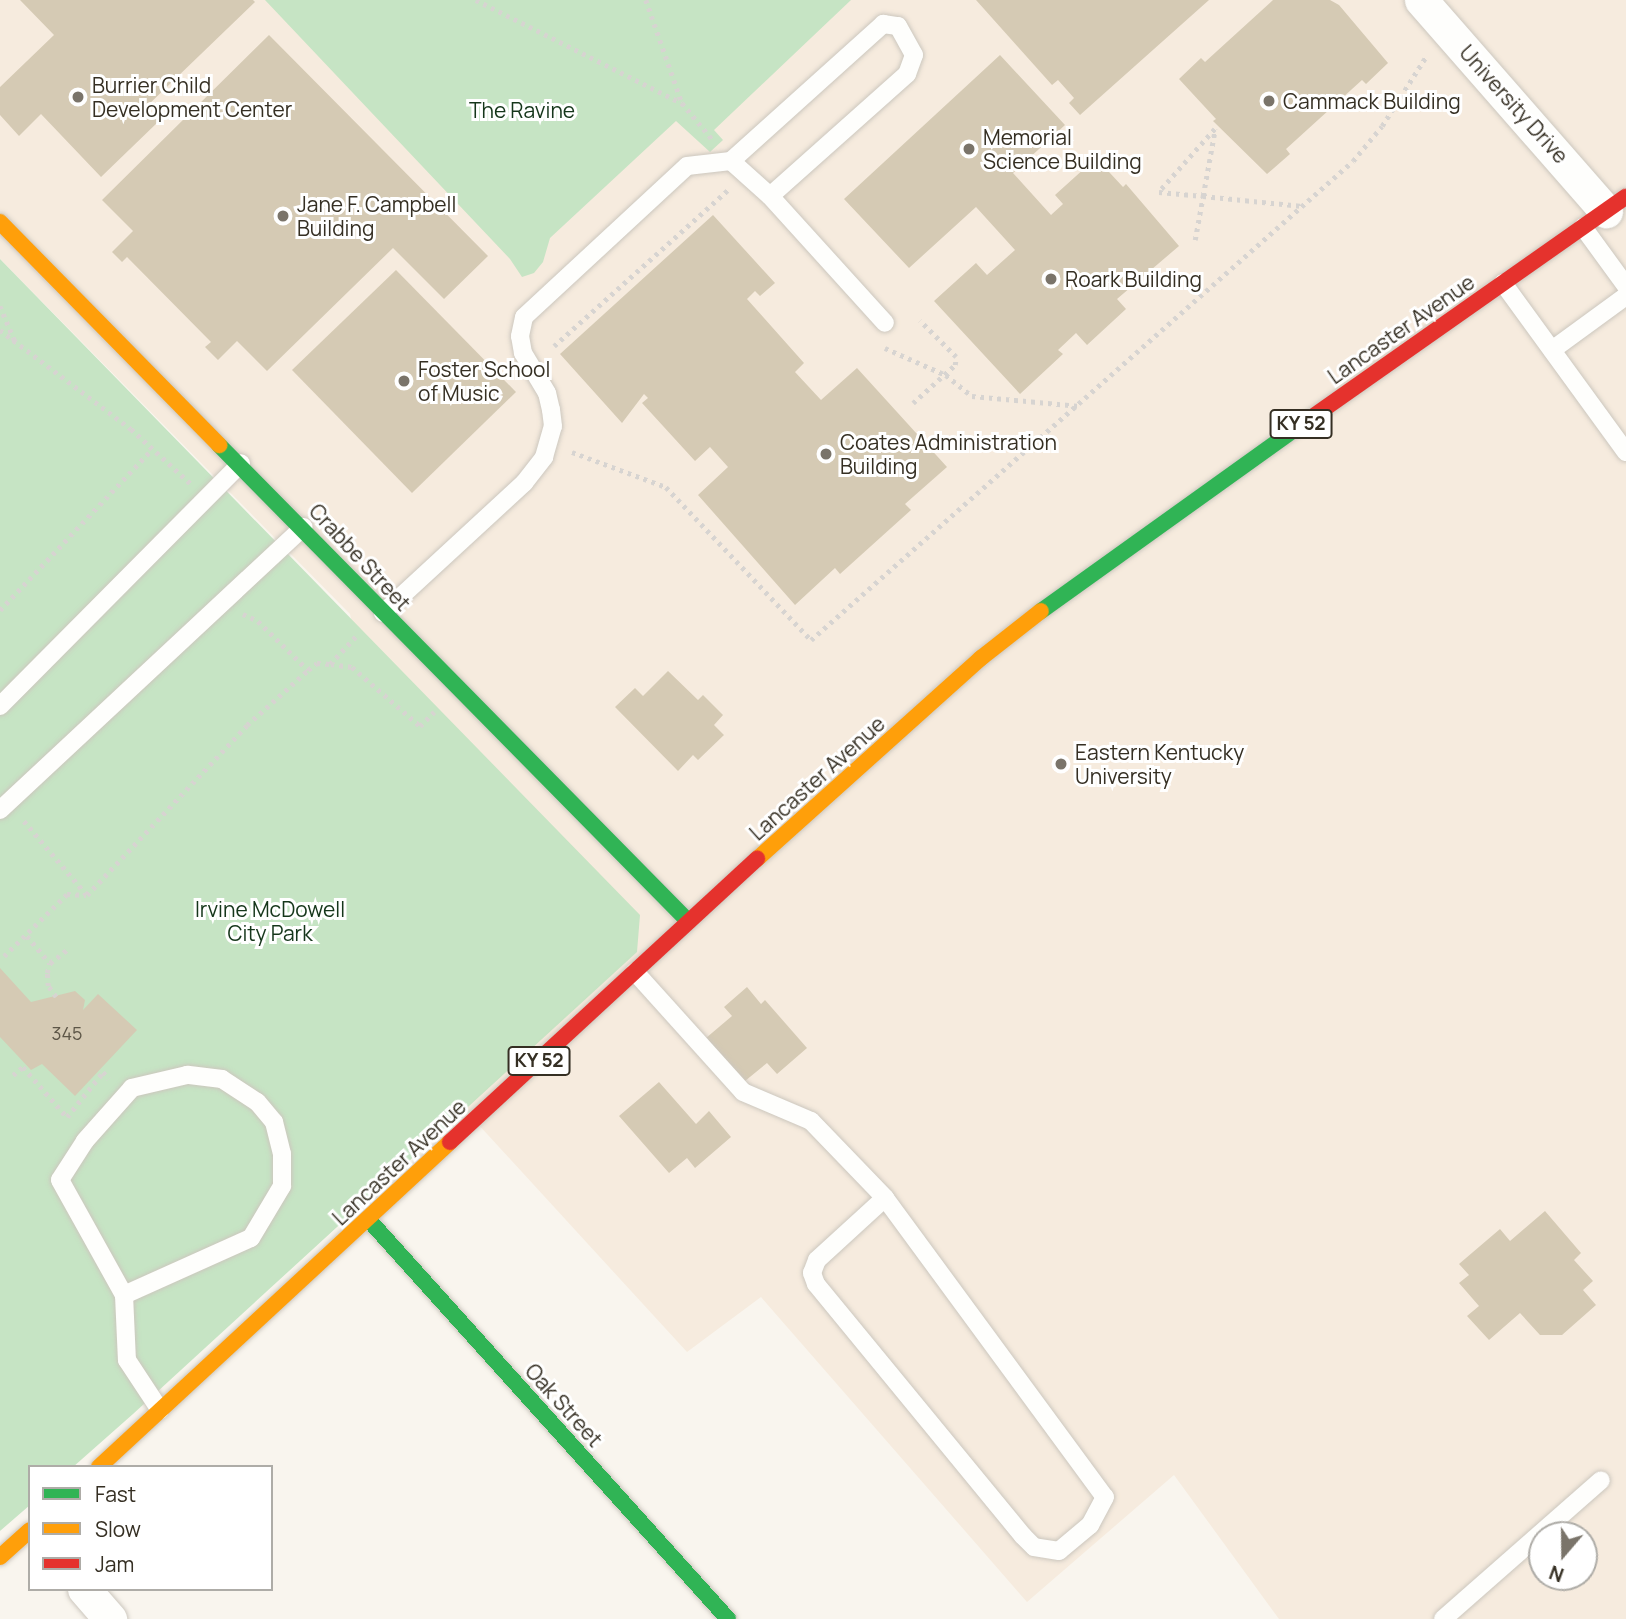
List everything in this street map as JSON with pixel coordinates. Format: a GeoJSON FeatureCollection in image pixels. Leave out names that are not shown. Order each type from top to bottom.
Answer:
{"type":"FeatureCollection","features":[{"type":"Feature","properties":{"kind":"main road","name":"Lancaster Avenue"},"geometry":{"type":"LineString","coordinates":[[101,1465],[688,921],[981,659],[1094,570],[1605,211]]}},
{"type":"Feature","properties":{"kind":"main road","name":"Crabbe Street"},"geometry":{"type":"LineString","coordinates":[[0,222],[241,463],[383,613],[688,921]]}},
{"type":"Feature","properties":{"kind":"main road","name":"Oak Street"},"geometry":{"type":"LineString","coordinates":[[368,1219],[728,1619]]}},
{"type":"Feature","properties":{"kind":"main road"},"geometry":{"type":"LineString","coordinates":[[0,1557],[28,1533]]}},
{"type":"Feature","properties":{"kind":"street","name":"University Drive"},"geometry":{"type":"LineString","coordinates":[[1421,0],[1605,211]]}},
{"type":"Feature","properties":{"kind":"street"},"geometry":{"type":"LineString","coordinates":[[85,1591],[110,1619]]}},
{"type":"Feature","properties":{"kind":"lane"},"geometry":{"type":"LineString","coordinates":[[383,613],[524,483],[544,457],[553,426],[551,410],[547,393],[523,353],[520,336],[524,317],[687,166],[731,161],[883,24],[898,26],[914,55],[907,74],[771,196]]}},
{"type":"Feature","properties":{"kind":"lane"},"geometry":{"type":"LineString","coordinates":[[731,161],[771,196],[885,323]]}},
{"type":"Feature","properties":{"kind":"lane"},"geometry":{"type":"LineString","coordinates":[[1605,211],[1626,286]]}},
{"type":"Feature","properties":{"kind":"lane"},"geometry":{"type":"LineString","coordinates":[[1503,283],[1626,452]]}},
{"type":"Feature","properties":{"kind":"lane"},"geometry":{"type":"LineString","coordinates":[[1552,350],[1626,296]]}},
{"type":"Feature","properties":{"kind":"lane"},"geometry":{"type":"LineString","coordinates":[[0,706],[241,463]]}},
{"type":"Feature","properties":{"kind":"lane"},"geometry":{"type":"LineString","coordinates":[[2,805],[227,601],[303,527]]}},
{"type":"Feature","properties":{"kind":"lane"},"geometry":{"type":"LineString","coordinates":[[635,972],[743,1091],[811,1121],[885,1198],[1105,1497],[1090,1525],[1059,1551],[1034,1547],[1023,1536],[816,1284],[812,1273],[817,1260],[885,1198]]}},
{"type":"Feature","properties":{"kind":"lane"},"geometry":{"type":"LineString","coordinates":[[124,1295],[251,1237],[282,1186],[282,1154],[274,1122],[257,1102],[222,1080],[187,1074],[132,1088],[85,1141],[61,1180],[124,1295],[127,1360],[160,1410]]}},
{"type":"Feature","properties":{"kind":"lane"},"geometry":{"type":"LineString","coordinates":[[1443,1619],[1601,1480]]}},
{"type":"Feature","properties":{"kind":"path"},"geometry":{"type":"LineString","coordinates":[[476,0],[682,103]]}},
{"type":"Feature","properties":{"kind":"path"},"geometry":{"type":"LineString","coordinates":[[646,0],[682,103],[731,161]]}},
{"type":"Feature","properties":{"kind":"path"},"geometry":{"type":"LineString","coordinates":[[572,452],[666,487],[811,640],[1080,407],[1304,206],[1382,126],[1417,75],[1443,24]]}},
{"type":"Feature","properties":{"kind":"path"},"geometry":{"type":"LineString","coordinates":[[1195,240],[1203,196],[1210,156],[1215,129],[1159,192],[1203,196],[1304,206]]}},
{"type":"Feature","properties":{"kind":"path"},"geometry":{"type":"LineString","coordinates":[[554,346],[730,188]]}},
{"type":"Feature","properties":{"kind":"path"},"geometry":{"type":"LineString","coordinates":[[0,306],[15,342]]}},
{"type":"Feature","properties":{"kind":"path"},"geometry":{"type":"LineString","coordinates":[[914,403],[946,375],[956,358],[920,321]]}},
{"type":"Feature","properties":{"kind":"path"},"geometry":{"type":"LineString","coordinates":[[0,330],[152,449],[207,498]]}},
{"type":"Feature","properties":{"kind":"path"},"geometry":{"type":"LineString","coordinates":[[881,347],[946,375],[972,396],[1080,407]]}},
{"type":"Feature","properties":{"kind":"path"},"geometry":{"type":"LineString","coordinates":[[0,610],[152,449]]}},
{"type":"Feature","properties":{"kind":"path"},"geometry":{"type":"LineString","coordinates":[[258,621],[307,670]]}},
{"type":"Feature","properties":{"kind":"path"},"geometry":{"type":"LineString","coordinates":[[330,664],[358,634]]}},
{"type":"Feature","properties":{"kind":"path"},"geometry":{"type":"LineString","coordinates":[[4,956],[67,894],[87,895],[247,725],[317,663],[352,667],[420,726],[435,712]]}},
{"type":"Feature","properties":{"kind":"path"},"geometry":{"type":"LineString","coordinates":[[20,816],[87,895]]}},
{"type":"Feature","properties":{"kind":"path"},"geometry":{"type":"LineString","coordinates":[[27,936],[50,963],[48,986],[56,996]]}},
{"type":"Feature","properties":{"kind":"path"},"geometry":{"type":"LineString","coordinates":[[50,963],[69,948]]}},
{"type":"Feature","properties":{"kind":"path"},"geometry":{"type":"LineString","coordinates":[[13,1075],[23,1067],[67,1117],[103,1072],[117,1087]]}},
{"type":"Feature","properties":{"kind":"shaded area","name":"Eastern Kentucky University"},"geometry":{"type":"Polygon","coordinates":[[[0,0],[1626,0],[1626,1619],[1279,1619],[1174,1475],[1027,1602],[761,1297],[687,1352],[465,1110],[350,614],[0,259],[0,0]]]}},
{"type":"Feature","properties":{"kind":"green space","name":"The Ravine"},"geometry":{"type":"Polygon","coordinates":[[[265,0],[851,0],[714,130],[723,140],[710,152],[676,121],[550,238],[543,262],[534,273],[522,277],[510,259],[265,0]]]}},
{"type":"Feature","properties":{"kind":"green space","name":"Irvine McDowell City Park"},"geometry":{"type":"Polygon","coordinates":[[[0,259],[640,915],[637,952],[133,1414],[75,1465],[28,1465],[28,1507],[0,1531],[0,259]]]}},
{"type":"Feature","properties":{"kind":"building","name":"Burrier Child Development Center"},"geometry":{"type":"Polygon","coordinates":[[[20,0],[255,2],[146,107],[159,121],[101,177],[41,114],[19,136],[0,115],[0,87],[54,35],[20,0]]]}},
{"type":"Feature","properties":{"kind":"building"},"geometry":{"type":"Polygon","coordinates":[[[976,0],[1209,0],[1080,115],[1069,103],[1074,98],[1058,80],[1052,85],[976,0]]]}},
{"type":"Feature","properties":{"kind":"building","name":"Cammack Building"},"geometry":{"type":"Polygon","coordinates":[[[1273,0],[1330,0],[1339,5],[1388,63],[1366,84],[1362,80],[1286,149],[1290,154],[1267,174],[1213,121],[1216,119],[1179,79],[1201,58],[1205,62],[1273,0]]]}},
{"type":"Feature","properties":{"kind":"building","name":"Jane F. Campbell Building"},"geometry":{"type":"Polygon","coordinates":[[[269,35],[488,256],[444,299],[393,248],[267,371],[237,341],[218,360],[205,347],[211,342],[127,257],[122,262],[112,252],[133,231],[102,200],[269,35]]]}},
{"type":"Feature","properties":{"kind":"building"},"geometry":{"type":"Polygon","coordinates":[[[1000,55],[1065,125],[1013,173],[1051,215],[1063,204],[1055,195],[1096,158],[1123,187],[1126,184],[1179,246],[1117,299],[1126,309],[1087,345],[1076,333],[1058,350],[1063,354],[1020,394],[934,301],[976,263],[987,275],[1015,250],[976,207],[909,268],[844,199],[1000,55]]]}},
{"type":"Feature","properties":{"kind":"building","name":"Coates Administration Building"},"geometry":{"type":"Polygon","coordinates":[[[713,215],[775,283],[760,296],[755,291],[747,299],[804,363],[795,372],[821,400],[857,368],[947,467],[905,504],[911,510],[840,574],[835,568],[795,605],[698,495],[728,467],[710,447],[695,461],[642,403],[648,398],[644,394],[622,423],[560,354],[713,215]]]}},
{"type":"Feature","properties":{"kind":"building","name":"Foster School of Music"},"geometry":{"type":"Polygon","coordinates":[[[396,270],[516,392],[412,493],[292,370],[396,270]]]}},
{"type":"Feature","properties":{"kind":"building"},"geometry":{"type":"Polygon","coordinates":[[[668,671],[698,700],[703,695],[723,715],[714,725],[724,735],[698,760],[693,755],[678,771],[615,707],[635,688],[643,696],[668,671]]]}},
{"type":"Feature","properties":{"kind":"building"},"geometry":{"type":"Polygon","coordinates":[[[0,968],[31,1002],[75,991],[85,1000],[83,1010],[98,994],[137,1030],[75,1096],[42,1064],[31,1070],[0,1037],[0,968]]]}},
{"type":"Feature","properties":{"kind":"building"},"geometry":{"type":"Polygon","coordinates":[[[747,987],[761,1004],[765,1000],[807,1048],[777,1074],[767,1063],[745,1081],[706,1038],[732,1016],[724,1007],[747,987]]]}},
{"type":"Feature","properties":{"kind":"building"},"geometry":{"type":"Polygon","coordinates":[[[659,1082],[696,1124],[709,1111],[731,1137],[695,1168],[687,1158],[669,1173],[619,1116],[659,1082]]]}},
{"type":"Feature","properties":{"kind":"building"},"geometry":{"type":"Polygon","coordinates":[[[1545,1211],[1581,1253],[1574,1260],[1593,1281],[1583,1290],[1596,1305],[1562,1335],[1540,1335],[1520,1313],[1489,1340],[1467,1316],[1479,1306],[1459,1283],[1469,1275],[1459,1264],[1500,1229],[1510,1241],[1545,1211]]]}},
{"type":"Feature","properties":{"kind":"traffic: fast"},"geometry":{"type":"LineString","coordinates":[[1041,611],[1301,425]]}},
{"type":"Feature","properties":{"kind":"traffic: fast"},"geometry":{"type":"LineString","coordinates":[[219,445],[688,921]]}},
{"type":"Feature","properties":{"kind":"traffic: fast"},"geometry":{"type":"LineString","coordinates":[[368,1219],[728,1619]]}},
{"type":"Feature","properties":{"kind":"traffic: slow"},"geometry":{"type":"LineString","coordinates":[[0,222],[219,445]]}},
{"type":"Feature","properties":{"kind":"traffic: slow"},"geometry":{"type":"LineString","coordinates":[[757,859],[981,658],[1041,611]]}},
{"type":"Feature","properties":{"kind":"traffic: slow"},"geometry":{"type":"LineString","coordinates":[[101,1465],[450,1142]]}},
{"type":"Feature","properties":{"kind":"traffic: slow"},"geometry":{"type":"LineString","coordinates":[[0,1557],[28,1532]]}},
{"type":"Feature","properties":{"kind":"traffic: jam"},"geometry":{"type":"LineString","coordinates":[[1301,425],[1626,197]]}},
{"type":"Feature","properties":{"kind":"traffic: jam"},"geometry":{"type":"LineString","coordinates":[[450,1142],[757,859]]}},
{"type":"Feature","properties":{"kind":"place","name":"Burrier Child Development Center"},"geometry":{"type":"Point","coordinates":[78,97]}},
{"type":"Feature","properties":{"kind":"place","name":"Cammack Building"},"geometry":{"type":"Point","coordinates":[1269,101]}},
{"type":"Feature","properties":{"kind":"place","name":"Memorial Science Building"},"geometry":{"type":"Point","coordinates":[969,149]}},
{"type":"Feature","properties":{"kind":"place","name":"Jane F. Campbell Building"},"geometry":{"type":"Point","coordinates":[283,216]}},
{"type":"Feature","properties":{"kind":"place","name":"Roark Building"},"geometry":{"type":"Point","coordinates":[1051,279]}},
{"type":"Feature","properties":{"kind":"place","name":"Foster School of Music"},"geometry":{"type":"Point","coordinates":[404,381]}},
{"type":"Feature","properties":{"kind":"place","name":"Coates Administration Building"},"geometry":{"type":"Point","coordinates":[826,454]}},
{"type":"Feature","properties":{"kind":"place","name":"Eastern Kentucky University"},"geometry":{"type":"Point","coordinates":[1061,764]}}]}
